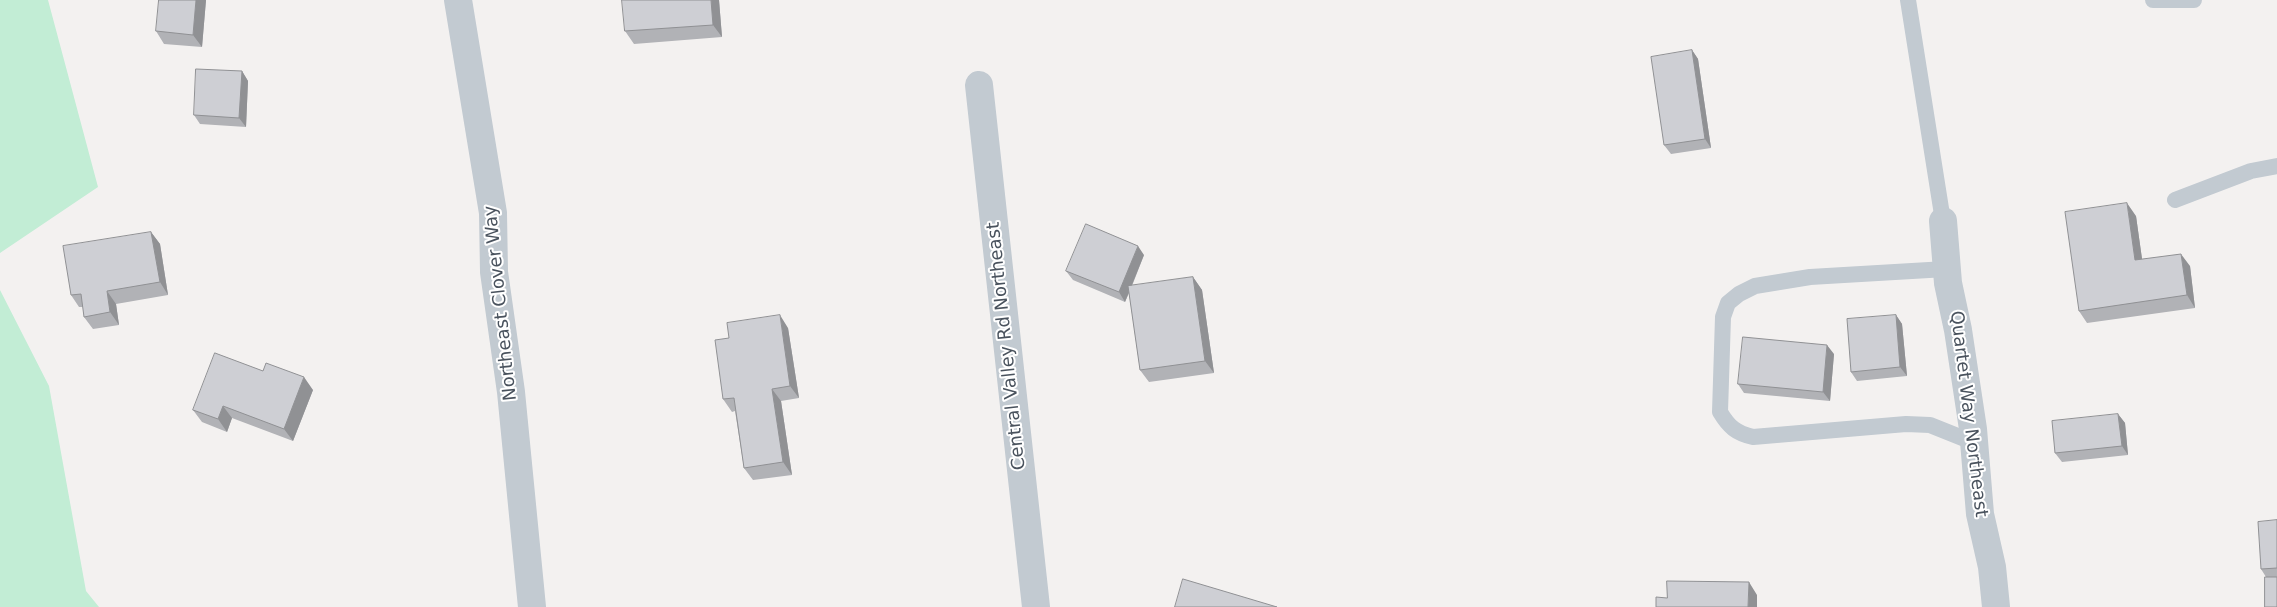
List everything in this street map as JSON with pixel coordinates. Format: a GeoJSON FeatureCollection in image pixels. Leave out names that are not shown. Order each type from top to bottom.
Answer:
{"type":"FeatureCollection","features":[{"type":"Feature","properties":{"kind":"street","name":"Northeast Clover Way"},"geometry":{"type":"LineString","coordinates":[[458,0],[493,213],[494,272],[511,392],[532,607]]}},
{"type":"Feature","properties":{"kind":"street","name":"Central Valley Rd Northeast"},"geometry":{"type":"LineString","coordinates":[[979,85],[1036,607]]}},
{"type":"Feature","properties":{"kind":"street","name":"Quartet Way Northeast"},"geometry":{"type":"LineString","coordinates":[[1943,221],[1946,269],[1958,330],[1975,443],[1980,514],[1992,567],[1996,607]]}},
{"type":"Feature","properties":{"kind":"lane"},"geometry":{"type":"LineString","coordinates":[[1908,0],[1943,221]]}},
{"type":"Feature","properties":{"kind":"lane"},"geometry":{"type":"LineString","coordinates":[[2153,0],[2194,0]]}},
{"type":"Feature","properties":{"kind":"lane"},"geometry":{"type":"LineString","coordinates":[[2175,200],[2251,171],[2277,166]]}},
{"type":"Feature","properties":{"kind":"lane"},"geometry":{"type":"LineString","coordinates":[[1946,269],[1810,277],[1755,286],[1739,294],[1728,303],[1723,317],[1720,412],[1727,424],[1738,433],[1752,437],[1906,424],[1930,425],[1975,443]]}},
{"type":"Feature","properties":{"kind":"green space"},"geometry":{"type":"Polygon","coordinates":[[[0,0],[48,0],[98,187],[0,253],[0,0]]]}},
{"type":"Feature","properties":{"kind":"green space"},"geometry":{"type":"Polygon","coordinates":[[[0,290],[49,386],[86,591],[99,607],[0,607],[0,290]]]}},
{"type":"Feature","properties":{"kind":"building"},"geometry":{"type":"Polygon","coordinates":[[[159,0],[196,0],[193,35],[156,31],[159,0]]]}},
{"type":"Feature","properties":{"kind":"building"},"geometry":{"type":"Polygon","coordinates":[[[622,0],[711,0],[713,25],[625,31],[622,0]]]}},
{"type":"Feature","properties":{"kind":"building"},"geometry":{"type":"Polygon","coordinates":[[[1692,50],[1705,139],[1664,145],[1651,57],[1692,50]]]}},
{"type":"Feature","properties":{"kind":"building"},"geometry":{"type":"Polygon","coordinates":[[[196,69],[242,71],[239,118],[194,115],[196,69]]]}},
{"type":"Feature","properties":{"kind":"building"},"geometry":{"type":"Polygon","coordinates":[[[2127,203],[2135,260],[2181,254],[2187,295],[2079,311],[2065,212],[2127,203]]]}},
{"type":"Feature","properties":{"kind":"building"},"geometry":{"type":"Polygon","coordinates":[[[1086,224],[1138,246],[1119,292],[1066,271],[1086,224]]]}},
{"type":"Feature","properties":{"kind":"building"},"geometry":{"type":"Polygon","coordinates":[[[151,232],[160,282],[107,291],[110,312],[84,317],[81,294],[71,295],[63,246],[151,232]]]}},
{"type":"Feature","properties":{"kind":"building"},"geometry":{"type":"Polygon","coordinates":[[[1193,277],[1205,361],[1140,370],[1128,286],[1193,277]]]}},
{"type":"Feature","properties":{"kind":"building"},"geometry":{"type":"Polygon","coordinates":[[[780,315],[790,386],[772,389],[783,462],[744,468],[734,398],[723,399],[715,340],[729,338],[727,323],[780,315]]]}},
{"type":"Feature","properties":{"kind":"building"},"geometry":{"type":"Polygon","coordinates":[[[1896,315],[1900,367],[1851,372],[1847,319],[1896,315]]]}},
{"type":"Feature","properties":{"kind":"building"},"geometry":{"type":"Polygon","coordinates":[[[1743,337],[1827,345],[1823,392],[1738,384],[1743,337]]]}},
{"type":"Feature","properties":{"kind":"building"},"geometry":{"type":"Polygon","coordinates":[[[215,353],[263,371],[266,363],[304,377],[284,429],[223,406],[218,419],[193,410],[215,353]]]}},
{"type":"Feature","properties":{"kind":"building"},"geometry":{"type":"Polygon","coordinates":[[[2118,414],[2122,446],[2055,453],[2052,421],[2118,414]]]}},
{"type":"Feature","properties":{"kind":"building"},"geometry":{"type":"Polygon","coordinates":[[[2277,520],[2277,568],[2261,569],[2258,522],[2277,520]]]}},
{"type":"Feature","properties":{"kind":"building"},"geometry":{"type":"Polygon","coordinates":[[[2265,577],[2277,577],[2277,607],[2265,607],[2265,577]]]}},
{"type":"Feature","properties":{"kind":"building"},"geometry":{"type":"Polygon","coordinates":[[[1183,579],[1277,607],[1175,607],[1183,579]]]}},
{"type":"Feature","properties":{"kind":"building"},"geometry":{"type":"Polygon","coordinates":[[[1667,581],[1749,582],[1748,607],[1656,607],[1656,597],[1667,598],[1667,581]]]}}]}
